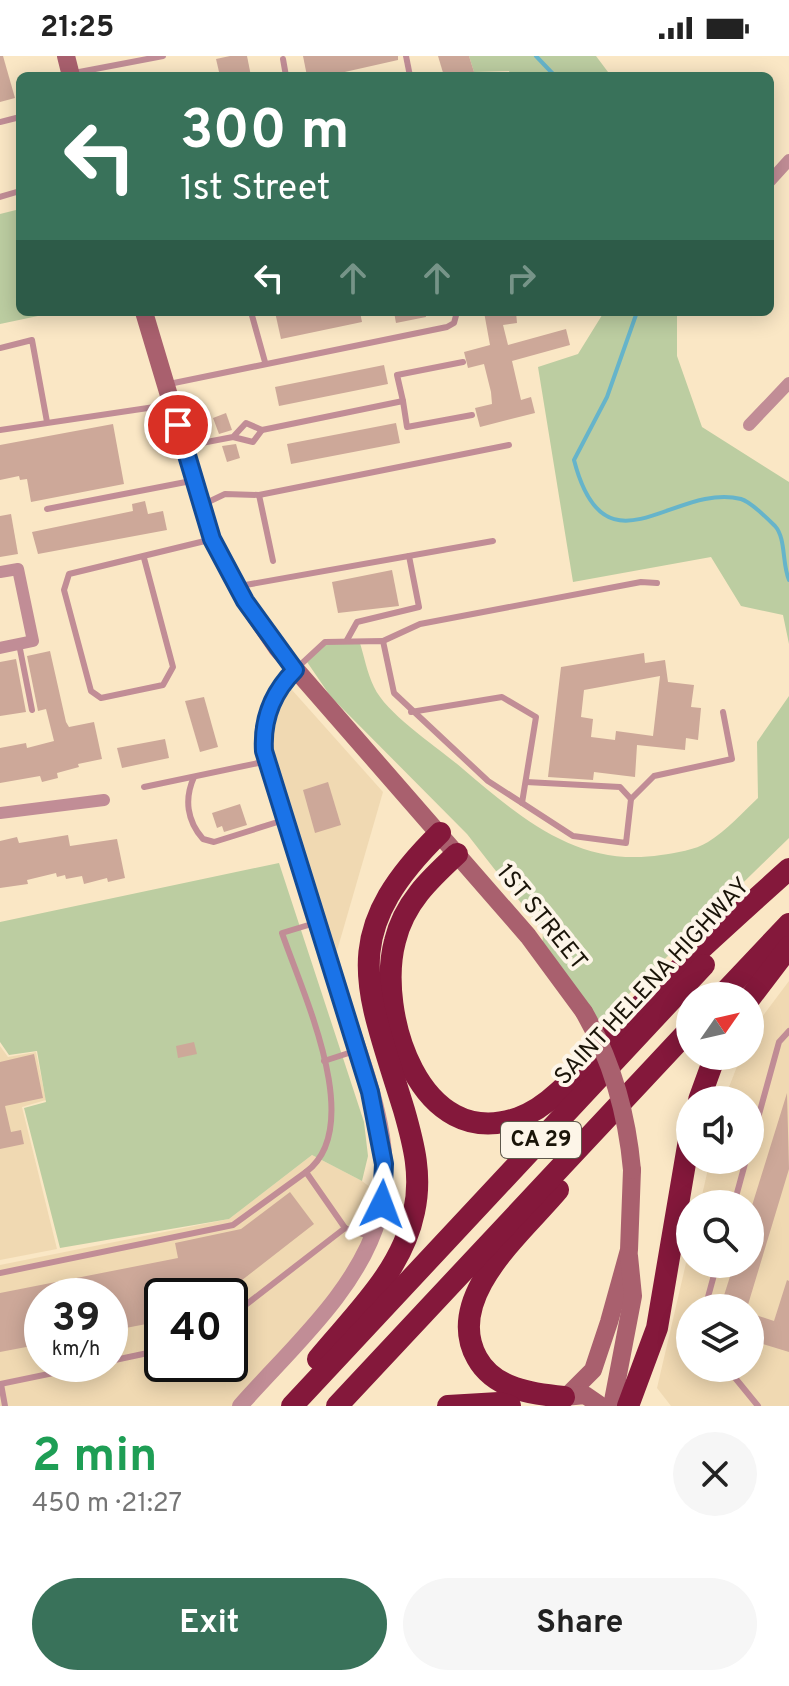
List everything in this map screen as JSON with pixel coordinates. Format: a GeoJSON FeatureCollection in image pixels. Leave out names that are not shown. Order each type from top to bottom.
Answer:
{"type":"FeatureCollection","features":[{"type":"Feature","properties":{"kind":"highway"},"geometry":{"type":"LineString","coordinates":[[279,1406],[389,1273],[410,1228],[417,1197],[417,1163],[374,1010],[367,962],[369,940],[385,898],[414,859],[440,833]]}},
{"type":"Feature","properties":{"kind":"highway"},"geometry":{"type":"LineString","coordinates":[[457,854],[416,895],[403,917],[390,967],[391,991],[404,1051],[420,1085],[447,1110],[486,1122],[515,1120],[545,1102],[624,1021],[789,871]]}},
{"type":"Feature","properties":{"kind":"highway","name":"SAINT HELENA HIGHWAY"},"geometry":{"type":"LineString","coordinates":[[292,1406],[789,871]]}},
{"type":"Feature","properties":{"kind":"highway"},"geometry":{"type":"LineString","coordinates":[[734,982],[789,924]]}},
{"type":"Feature","properties":{"kind":"highway"},"geometry":{"type":"LineString","coordinates":[[762,982],[789,947]]}},
{"type":"Feature","properties":{"kind":"highway","name":"CA 29"},"geometry":{"type":"LineString","coordinates":[[337,1406],[676,1045]]}},
{"type":"Feature","properties":{"kind":"highway"},"geometry":{"type":"LineString","coordinates":[[563,1399],[520,1390],[490,1374],[471,1344],[471,1307],[490,1271],[676,1047]]}},
{"type":"Feature","properties":{"kind":"highway"},"geometry":{"type":"LineString","coordinates":[[628,1406],[657,1328],[683,1174]]}},
{"type":"Feature","properties":{"kind":"highway"},"geometry":{"type":"LineString","coordinates":[[448,1406],[510,1406]]}},
{"type":"Feature","properties":{"kind":"main road","name":"1ST STREET"},"geometry":{"type":"LineString","coordinates":[[145,316],[212,539],[238,587],[295,670],[535,944],[584,1012],[603,1049],[619,1094],[632,1170],[629,1250],[633,1296],[612,1406]]}},
{"type":"Feature","properties":{"kind":"main road","name":"1ST STREET"},"geometry":{"type":"LineString","coordinates":[[563,1399],[593,1370],[629,1250]]}},
{"type":"Feature","properties":{"kind":"main road"},"geometry":{"type":"LineString","coordinates":[[563,1399],[585,1395],[601,1406]]}},
{"type":"Feature","properties":{"kind":"street"},"geometry":{"type":"LineString","coordinates":[[774,177],[789,160]]}},
{"type":"Feature","properties":{"kind":"street"},"geometry":{"type":"LineString","coordinates":[[749,425],[789,383]]}},
{"type":"Feature","properties":{"kind":"street"},"geometry":{"type":"LineString","coordinates":[[0,572],[18,569],[33,641],[0,648]]}},
{"type":"Feature","properties":{"kind":"street"},"geometry":{"type":"LineString","coordinates":[[240,1406],[346,1282],[371,1237],[382,1204],[384,1164],[370,1092],[267,761],[263,728],[284,681],[295,670]]}},
{"type":"Feature","properties":{"kind":"street"},"geometry":{"type":"LineString","coordinates":[[0,813],[104,800]]}},
{"type":"Feature","properties":{"kind":"lane"},"geometry":{"type":"LineString","coordinates":[[69,69],[163,56]]}},
{"type":"Feature","properties":{"kind":"lane"},"geometry":{"type":"LineString","coordinates":[[283,59],[285,72]]}},
{"type":"Feature","properties":{"kind":"lane"},"geometry":{"type":"LineString","coordinates":[[252,316],[265,362]]}},
{"type":"Feature","properties":{"kind":"lane"},"geometry":{"type":"LineString","coordinates":[[166,384],[447,327],[458,316]]}},
{"type":"Feature","properties":{"kind":"lane"},"geometry":{"type":"LineString","coordinates":[[0,348],[32,340],[47,422]]}},
{"type":"Feature","properties":{"kind":"lane"},"geometry":{"type":"LineString","coordinates":[[463,362],[397,375],[407,427],[472,415]]}},
{"type":"Feature","properties":{"kind":"lane"},"geometry":{"type":"LineString","coordinates":[[233,437],[246,423],[262,430],[403,401]]}},
{"type":"Feature","properties":{"kind":"lane"},"geometry":{"type":"LineString","coordinates":[[0,430],[172,404]]}},
{"type":"Feature","properties":{"kind":"lane"},"geometry":{"type":"LineString","coordinates":[[185,447],[233,437],[253,442],[262,430]]}},
{"type":"Feature","properties":{"kind":"lane"},"geometry":{"type":"LineString","coordinates":[[202,505],[225,494],[259,495],[509,445]]}},
{"type":"Feature","properties":{"kind":"lane"},"geometry":{"type":"LineString","coordinates":[[47,509],[194,480]]}},
{"type":"Feature","properties":{"kind":"lane"},"geometry":{"type":"LineString","coordinates":[[259,495],[273,561]]}},
{"type":"Feature","properties":{"kind":"lane"},"geometry":{"type":"LineString","coordinates":[[144,558],[173,667],[163,685],[101,698],[91,691],[64,590],[69,574],[212,539]]}},
{"type":"Feature","properties":{"kind":"lane"},"geometry":{"type":"LineString","coordinates":[[238,587],[493,541]]}},
{"type":"Feature","properties":{"kind":"lane"},"geometry":{"type":"LineString","coordinates":[[347,640],[357,622],[419,607],[409,556]]}},
{"type":"Feature","properties":{"kind":"lane"},"geometry":{"type":"LineString","coordinates":[[295,670],[325,642],[383,641],[420,624],[641,582],[657,583]]}},
{"type":"Feature","properties":{"kind":"lane"},"geometry":{"type":"LineString","coordinates":[[383,641],[394,693],[411,712],[433,728],[488,781],[573,836],[626,843],[631,799],[654,776],[732,759],[723,712]]}},
{"type":"Feature","properties":{"kind":"lane"},"geometry":{"type":"LineString","coordinates":[[19,644],[32,710]]}},
{"type":"Feature","properties":{"kind":"lane"},"geometry":{"type":"LineString","coordinates":[[411,712],[502,697],[536,717],[522,803]]}},
{"type":"Feature","properties":{"kind":"lane"},"geometry":{"type":"LineString","coordinates":[[144,787],[267,761]]}},
{"type":"Feature","properties":{"kind":"lane"},"geometry":{"type":"LineString","coordinates":[[194,777],[187,804],[190,818],[203,839],[214,842],[285,820]]}},
{"type":"Feature","properties":{"kind":"lane"},"geometry":{"type":"LineString","coordinates":[[526,782],[620,787],[631,799]]}},
{"type":"Feature","properties":{"kind":"lane"},"geometry":{"type":"LineString","coordinates":[[0,1273],[233,1225],[306,1172],[323,1154],[333,1119],[334,1096],[282,933],[318,922]]}},
{"type":"Feature","properties":{"kind":"lane"},"geometry":{"type":"LineString","coordinates":[[764,1096],[779,1042],[789,1031]]}},
{"type":"Feature","properties":{"kind":"lane"},"geometry":{"type":"LineString","coordinates":[[324,1061],[358,1050]]}},
{"type":"Feature","properties":{"kind":"lane"},"geometry":{"type":"LineString","coordinates":[[306,1172],[345,1228],[371,1237]]}},
{"type":"Feature","properties":{"kind":"lane"},"geometry":{"type":"LineString","coordinates":[[248,1303],[345,1228]]}},
{"type":"Feature","properties":{"kind":"lane"},"geometry":{"type":"LineString","coordinates":[[5,1406],[1,1384],[24,1379]]}},
{"type":"Feature","properties":{"kind":"lane"},"geometry":{"type":"LineString","coordinates":[[738,1382],[758,1406]]}},
{"type":"Feature","properties":{"kind":"shaded area"},"geometry":{"type":"Polygon","coordinates":[[[284,681],[383,792],[332,968],[264,751],[284,681]]]}},
{"type":"Feature","properties":{"kind":"shaded area"},"geometry":{"type":"Polygon","coordinates":[[[789,981],[789,1406],[671,1406],[657,1388],[676,1306],[676,1382],[764,1382],[764,1294],[679,1294],[683,1278],[764,1278],[764,1190],[703,1190],[707,1174],[764,1174],[764,1086],[729,1086],[736,1070],[764,1070],[764,1014],[789,981]]]}},
{"type":"Feature","properties":{"kind":"shaded area"},"geometry":{"type":"Polygon","coordinates":[[[0,1046],[8,1057],[36,1052],[46,1100],[22,1107],[57,1249],[0,1260],[0,1046]]]}},
{"type":"Feature","properties":{"kind":"shaded area"},"geometry":{"type":"Polygon","coordinates":[[[312,1155],[362,1181],[383,1197],[362,1259],[240,1406],[0,1406],[0,1265],[229,1219],[312,1155]]]}},
{"type":"Feature","properties":{"kind":"green space"},"geometry":{"type":"Polygon","coordinates":[[[469,56],[596,56],[608,72],[509,71],[474,72],[469,56]]]}},
{"type":"Feature","properties":{"kind":"green space"},"geometry":{"type":"Polygon","coordinates":[[[16,210],[16,316],[38,316],[0,324],[0,214],[16,210]]]}},
{"type":"Feature","properties":{"kind":"green space"},"geometry":{"type":"Polygon","coordinates":[[[602,316],[677,316],[677,356],[702,427],[789,482],[789,644],[783,615],[741,606],[711,557],[573,582],[538,367],[578,354],[602,316]]]}},
{"type":"Feature","properties":{"kind":"green space"},"geometry":{"type":"Polygon","coordinates":[[[359,640],[374,687],[402,720],[530,822],[578,847],[604,854],[631,857],[679,852],[703,845],[728,827],[758,798],[757,742],[789,696],[789,838],[593,1029],[542,953],[543,931],[467,834],[331,697],[305,659],[325,642],[359,640]]]}},
{"type":"Feature","properties":{"kind":"green space"},"geometry":{"type":"Polygon","coordinates":[[[279,863],[364,1122],[368,1156],[362,1181],[312,1155],[229,1219],[60,1248],[24,1108],[46,1102],[37,1051],[9,1055],[0,1042],[0,922],[279,863]]]}},
{"type":"Feature","properties":{"kind":"building"},"geometry":{"type":"Polygon","coordinates":[[[0,56],[3,56],[15,98],[0,102],[0,56]]]}},
{"type":"Feature","properties":{"kind":"building"},"geometry":{"type":"Polygon","coordinates":[[[247,56],[250,72],[219,72],[216,59],[247,56]]]}},
{"type":"Feature","properties":{"kind":"building"},"geometry":{"type":"Polygon","coordinates":[[[303,56],[398,56],[398,60],[345,72],[306,72],[303,56]]]}},
{"type":"Feature","properties":{"kind":"building"},"geometry":{"type":"Polygon","coordinates":[[[438,56],[469,56],[474,72],[443,72],[438,56]]]}},
{"type":"Feature","properties":{"kind":"building"},"geometry":{"type":"Polygon","coordinates":[[[276,316],[361,316],[362,322],[281,339],[276,316]]]}},
{"type":"Feature","properties":{"kind":"building"},"geometry":{"type":"Polygon","coordinates":[[[395,316],[426,316],[426,317],[396,323],[395,316]]]}},
{"type":"Feature","properties":{"kind":"building"},"geometry":{"type":"Polygon","coordinates":[[[485,316],[516,316],[517,323],[503,325],[508,345],[566,329],[570,345],[512,361],[521,400],[531,397],[535,413],[480,427],[475,408],[492,404],[491,392],[484,364],[468,368],[464,352],[490,345],[485,316]]]}},
{"type":"Feature","properties":{"kind":"building"},"geometry":{"type":"Polygon","coordinates":[[[384,365],[388,384],[279,406],[275,387],[384,365]]]}},
{"type":"Feature","properties":{"kind":"building"},"geometry":{"type":"Polygon","coordinates":[[[226,413],[232,430],[219,434],[213,418],[226,413]]]}},
{"type":"Feature","properties":{"kind":"building"},"geometry":{"type":"Polygon","coordinates":[[[396,423],[400,443],[291,464],[287,444],[396,423]]]}},
{"type":"Feature","properties":{"kind":"building"},"geometry":{"type":"Polygon","coordinates":[[[113,424],[124,484],[31,502],[27,479],[20,480],[19,476],[0,480],[0,445],[113,424]]]}},
{"type":"Feature","properties":{"kind":"building"},"geometry":{"type":"Polygon","coordinates":[[[236,444],[240,458],[227,462],[222,446],[236,444]]]}},
{"type":"Feature","properties":{"kind":"building"},"geometry":{"type":"Polygon","coordinates":[[[145,501],[148,514],[163,511],[167,530],[38,554],[32,532],[133,511],[132,504],[145,501]]]}},
{"type":"Feature","properties":{"kind":"building"},"geometry":{"type":"Polygon","coordinates":[[[11,514],[18,554],[0,557],[0,516],[11,514]]]}},
{"type":"Feature","properties":{"kind":"building"},"geometry":{"type":"Polygon","coordinates":[[[392,570],[399,606],[338,613],[332,582],[392,570]]]}},
{"type":"Feature","properties":{"kind":"building"},"geometry":{"type":"Polygon","coordinates":[[[50,651],[66,722],[69,727],[94,722],[102,759],[78,764],[79,767],[57,773],[58,778],[42,782],[40,776],[0,783],[0,748],[26,743],[27,748],[54,741],[46,709],[38,711],[27,656],[50,651]]]}},
{"type":"Feature","properties":{"kind":"building"},"geometry":{"type":"Polygon","coordinates":[[[644,653],[645,663],[665,660],[668,682],[694,685],[691,707],[701,708],[698,740],[686,738],[685,750],[637,745],[635,777],[594,772],[593,780],[548,777],[561,667],[644,653]],[[660,676],[584,690],[581,717],[593,719],[591,737],[615,740],[616,731],[653,736],[660,676]]]}},
{"type":"Feature","properties":{"kind":"building"},"geometry":{"type":"Polygon","coordinates":[[[16,659],[26,712],[0,716],[0,662],[16,659]]]}},
{"type":"Feature","properties":{"kind":"building"},"geometry":{"type":"Polygon","coordinates":[[[204,697],[218,747],[200,752],[185,701],[204,697]]]}},
{"type":"Feature","properties":{"kind":"building"},"geometry":{"type":"Polygon","coordinates":[[[165,739],[169,758],[122,768],[117,748],[165,739]]]}},
{"type":"Feature","properties":{"kind":"building"},"geometry":{"type":"Polygon","coordinates":[[[328,782],[341,825],[315,833],[303,790],[328,782]]]}},
{"type":"Feature","properties":{"kind":"building"},"geometry":{"type":"Polygon","coordinates":[[[240,804],[247,825],[224,832],[222,826],[217,828],[212,813],[240,804]]]}},
{"type":"Feature","properties":{"kind":"building"},"geometry":{"type":"Polygon","coordinates":[[[68,835],[70,846],[117,839],[125,878],[108,882],[107,878],[84,884],[82,876],[66,879],[65,875],[57,877],[56,873],[27,880],[28,884],[0,888],[0,841],[17,837],[19,843],[68,835]]]}},
{"type":"Feature","properties":{"kind":"building"},"geometry":{"type":"Polygon","coordinates":[[[194,1042],[197,1054],[178,1058],[176,1046],[194,1042]]]}},
{"type":"Feature","properties":{"kind":"building"},"geometry":{"type":"Polygon","coordinates":[[[34,1054],[43,1098],[5,1106],[11,1132],[21,1130],[24,1144],[0,1149],[0,1062],[34,1054]]]}},
{"type":"Feature","properties":{"kind":"building"},"geometry":{"type":"Polygon","coordinates":[[[787,1093],[789,1169],[764,1252],[764,1190],[757,1190],[787,1093]]]}},
{"type":"Feature","properties":{"kind":"building"},"geometry":{"type":"Polygon","coordinates":[[[290,1192],[314,1224],[245,1278],[144,1278],[144,1324],[128,1328],[128,1278],[76,1278],[178,1258],[175,1243],[241,1229],[290,1192]]]}},
{"type":"Feature","properties":{"kind":"building"},"geometry":{"type":"Polygon","coordinates":[[[730,1278],[756,1278],[751,1294],[724,1294],[730,1278]]]}},
{"type":"Feature","properties":{"kind":"building"},"geometry":{"type":"Polygon","coordinates":[[[787,1280],[789,1352],[764,1344],[764,1318],[774,1321],[787,1280]]]}},
{"type":"Feature","properties":{"kind":"building"},"geometry":{"type":"Polygon","coordinates":[[[24,1288],[24,1347],[0,1352],[0,1293],[24,1288]]]}},
{"type":"Feature","properties":{"kind":"waterway"},"geometry":{"type":"LineString","coordinates":[[536,56],[551,72]]}},
{"type":"Feature","properties":{"kind":"waterway"},"geometry":{"type":"LineString","coordinates":[[636,316],[607,397],[574,460],[587,495],[604,514],[623,521],[716,497],[741,499],[759,511],[778,531],[789,580]]}},
{"type":"Feature","properties":{"kind":"route"},"geometry":{"type":"LineString","coordinates":[[178,425],[212,539],[245,601],[295,670],[284,681],[268,710],[263,728],[264,751],[370,1092],[384,1164],[382,1204]]}}]}
